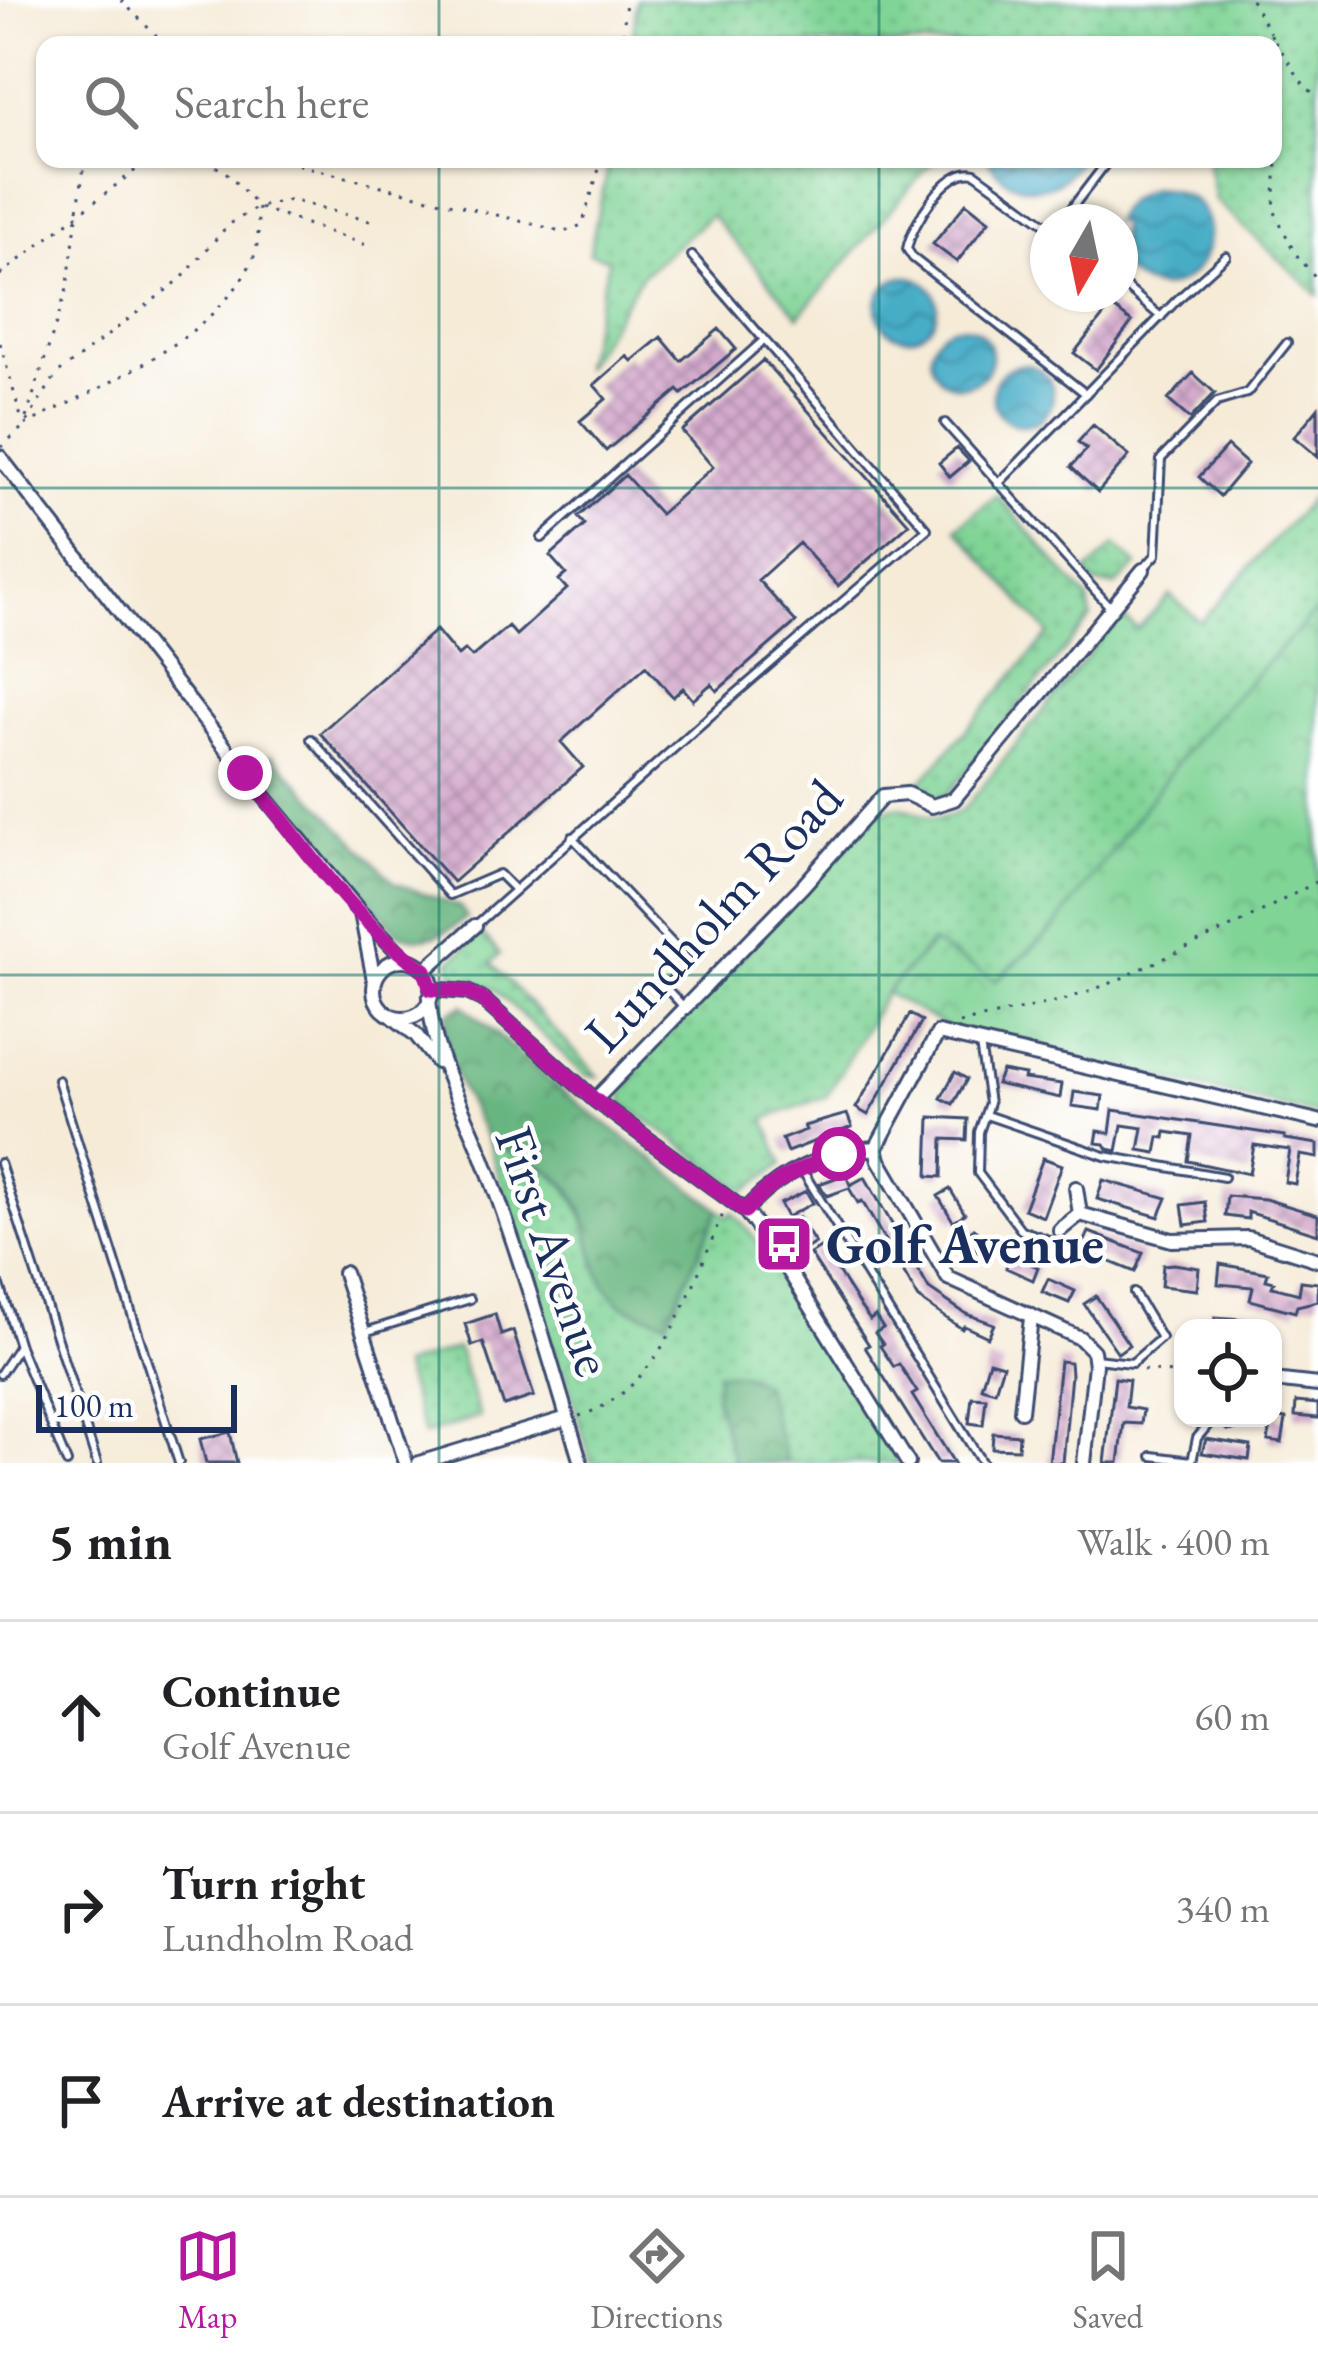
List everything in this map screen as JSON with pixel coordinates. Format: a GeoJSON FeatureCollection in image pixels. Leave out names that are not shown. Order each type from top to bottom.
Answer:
{"type":"FeatureCollection","features":[{"type":"Feature","properties":{"kind":"street"},"geometry":{"type":"LineString","coordinates":[[0,457],[245,773],[360,912],[406,960],[425,970]]}},
{"type":"Feature","properties":{"kind":"street","name":"Lundholm Road"},"geometry":{"type":"LineString","coordinates":[[595,1100],[883,796],[907,794],[932,806],[954,799],[1143,570]]}},
{"type":"Feature","properties":{"kind":"street"},"geometry":{"type":"LineString","coordinates":[[360,912],[377,1002],[392,1016],[416,1016],[430,994],[425,970]]}},
{"type":"Feature","properties":{"kind":"street"},"geometry":{"type":"LineString","coordinates":[[425,970],[475,926]]}},
{"type":"Feature","properties":{"kind":"street"},"geometry":{"type":"LineString","coordinates":[[374,982],[388,964],[406,960]]}},
{"type":"Feature","properties":{"kind":"street","name":"Lundholm Road"},"geometry":{"type":"LineString","coordinates":[[430,994],[467,992],[482,999],[595,1100],[745,1211],[789,1270],[908,1463]]}},
{"type":"Feature","properties":{"kind":"street","name":"First Avenue"},"geometry":{"type":"LineString","coordinates":[[430,994],[431,1031],[441,1068],[482,1156],[581,1463]]}},
{"type":"Feature","properties":{"kind":"street","name":"First Avenue"},"geometry":{"type":"LineString","coordinates":[[392,1016],[416,1035],[441,1068]]}},
{"type":"Feature","properties":{"kind":"street"},"geometry":{"type":"LineString","coordinates":[[1084,1463],[1093,1351],[1080,1338],[948,1278],[879,1160],[876,1148],[938,1033],[1318,1121]]}},
{"type":"Feature","properties":{"kind":"street"},"geometry":{"type":"LineString","coordinates":[[745,1211],[768,1186],[802,1168],[858,1149],[876,1148]]}},
{"type":"Feature","properties":{"kind":"street"},"geometry":{"type":"LineString","coordinates":[[1076,1188],[1080,1214]]}},
{"type":"Feature","properties":{"kind":"street"},"geometry":{"type":"LineString","coordinates":[[1057,1236],[1080,1214]]}},
{"type":"Feature","properties":{"kind":"street"},"geometry":{"type":"LineString","coordinates":[[1080,1214],[1172,1240],[1248,1238],[1318,1260]]}},
{"type":"Feature","properties":{"kind":"street"},"geometry":{"type":"LineString","coordinates":[[344,1273],[406,1463]]}},
{"type":"Feature","properties":{"kind":"street"},"geometry":{"type":"LineString","coordinates":[[1021,1411],[1031,1318]]}},
{"type":"Feature","properties":{"kind":"street"},"geometry":{"type":"LineString","coordinates":[[1282,1381],[1318,1385]]}},
{"type":"Feature","properties":{"kind":"street"},"geometry":{"type":"LineString","coordinates":[[419,1463],[568,1419]]}},
{"type":"Feature","properties":{"kind":"lane"},"geometry":{"type":"LineString","coordinates":[[1075,204],[1102,168]]}},
{"type":"Feature","properties":{"kind":"lane"},"geometry":{"type":"LineString","coordinates":[[1030,213],[964,170],[952,175],[911,233],[908,249],[913,258],[1086,394]]}},
{"type":"Feature","properties":{"kind":"lane"},"geometry":{"type":"LineString","coordinates":[[475,926],[927,529],[692,256]]}},
{"type":"Feature","properties":{"kind":"lane"},"geometry":{"type":"LineString","coordinates":[[998,484],[1226,256]]}},
{"type":"Feature","properties":{"kind":"lane"},"geometry":{"type":"LineString","coordinates":[[1138,297],[1161,317]]}},
{"type":"Feature","properties":{"kind":"lane"},"geometry":{"type":"LineString","coordinates":[[542,538],[764,340]]}},
{"type":"Feature","properties":{"kind":"lane"},"geometry":{"type":"LineString","coordinates":[[1143,570],[1156,555],[1161,459],[1216,403],[1247,393],[1287,344]]}},
{"type":"Feature","properties":{"kind":"lane"},"geometry":{"type":"LineString","coordinates":[[945,423],[1110,607]]}},
{"type":"Feature","properties":{"kind":"lane"},"geometry":{"type":"LineString","coordinates":[[311,739],[450,895],[499,874],[515,890]]}},
{"type":"Feature","properties":{"kind":"lane"},"geometry":{"type":"LineString","coordinates":[[572,837],[690,962],[665,987],[685,1007]]}},
{"type":"Feature","properties":{"kind":"lane"},"geometry":{"type":"LineString","coordinates":[[980,1045],[989,1103],[979,1132],[978,1173],[1022,1229],[1057,1236]]}},
{"type":"Feature","properties":{"kind":"lane"},"geometry":{"type":"LineString","coordinates":[[58,1080],[178,1463]]}},
{"type":"Feature","properties":{"kind":"lane"},"geometry":{"type":"LineString","coordinates":[[986,1115],[1105,1156],[1224,1177]]}},
{"type":"Feature","properties":{"kind":"lane"},"geometry":{"type":"LineString","coordinates":[[0,1163],[97,1463]]}},
{"type":"Feature","properties":{"kind":"lane"},"geometry":{"type":"LineString","coordinates":[[802,1168],[982,1463]]}},
{"type":"Feature","properties":{"kind":"lane"},"geometry":{"type":"LineString","coordinates":[[0,1285],[19,1346],[67,1463]]}},
{"type":"Feature","properties":{"kind":"lane"},"geometry":{"type":"LineString","coordinates":[[1095,1359],[1132,1363],[1161,1338],[1134,1293]]}},
{"type":"Feature","properties":{"kind":"lane"},"geometry":{"type":"LineString","coordinates":[[364,1332],[470,1298]]}},
{"type":"Feature","properties":{"kind":"lane"},"geometry":{"type":"LineString","coordinates":[[0,1374],[19,1346]]}},
{"type":"Feature","properties":{"kind":"lane"},"geometry":{"type":"LineString","coordinates":[[1152,1456],[1192,1461],[1196,1438],[1208,1427]]}},
{"type":"Feature","properties":{"kind":"path"},"geometry":{"type":"LineString","coordinates":[[121,0],[156,36]]}},
{"type":"Feature","properties":{"kind":"path"},"geometry":{"type":"LineString","coordinates":[[623,36],[626,0]]}},
{"type":"Feature","properties":{"kind":"path"},"geometry":{"type":"LineString","coordinates":[[1251,0],[1271,34]]}},
{"type":"Feature","properties":{"kind":"path"},"geometry":{"type":"LineString","coordinates":[[1282,53],[1292,71],[1318,95]]}},
{"type":"Feature","properties":{"kind":"path"},"geometry":{"type":"LineString","coordinates":[[24,426],[67,289],[85,168]]}},
{"type":"Feature","properties":{"kind":"path"},"geometry":{"type":"LineString","coordinates":[[0,275],[138,168]]}},
{"type":"Feature","properties":{"kind":"path"},"geometry":{"type":"LineString","coordinates":[[219,168],[258,207],[372,247]]}},
{"type":"Feature","properties":{"kind":"path"},"geometry":{"type":"LineString","coordinates":[[311,168],[564,232],[582,225],[599,168]]}},
{"type":"Feature","properties":{"kind":"path"},"geometry":{"type":"LineString","coordinates":[[1277,168],[1274,209],[1294,252],[1318,280]]}},
{"type":"Feature","properties":{"kind":"path"},"geometry":{"type":"LineString","coordinates":[[0,448],[24,426],[56,375],[182,278],[228,225],[258,207],[291,200],[377,223]]}},
{"type":"Feature","properties":{"kind":"path"},"geometry":{"type":"LineString","coordinates":[[24,426],[161,356],[222,304],[256,252],[258,207]]}},
{"type":"Feature","properties":{"kind":"path"},"geometry":{"type":"LineString","coordinates":[[0,343],[24,426]]}},
{"type":"Feature","properties":{"kind":"path"},"geometry":{"type":"LineString","coordinates":[[938,1033],[946,1023],[1064,1000],[1111,982],[1318,881]]}},
{"type":"Feature","properties":{"kind":"path"},"geometry":{"type":"LineString","coordinates":[[568,1419],[612,1403],[644,1374],[663,1344],[730,1199]]}},
{"type":"Feature","properties":{"kind":"green space"},"geometry":{"type":"Polygon","coordinates":[[[637,0],[1318,0],[1318,295],[1215,200],[1209,168],[1282,168],[1282,36],[633,36],[637,0]]]}},
{"type":"Feature","properties":{"kind":"green space"},"geometry":{"type":"Polygon","coordinates":[[[608,168],[927,168],[799,316],[711,215],[642,275],[582,370],[609,259],[589,253],[608,168]]]}},
{"type":"Feature","properties":{"kind":"green space"},"geometry":{"type":"Polygon","coordinates":[[[1318,490],[1318,609],[1193,741],[1054,929],[995,981],[931,943],[886,993],[827,1096],[765,1119],[783,1164],[746,1191],[624,1104],[623,1091],[636,1076],[633,1072],[881,809],[902,807],[939,818],[965,808],[1120,615],[1138,629],[1170,595],[1201,622],[1318,490]]]}},
{"type":"Feature","properties":{"kind":"green space"},"geometry":{"type":"Polygon","coordinates":[[[997,495],[1088,600],[1091,617],[948,794],[934,798],[919,792],[915,782],[922,781],[1049,634],[956,528],[997,495]]]}},
{"type":"Feature","properties":{"kind":"green space"},"geometry":{"type":"Polygon","coordinates":[[[1115,545],[1137,565],[1116,586],[1096,584],[1086,573],[1115,545]]]}},
{"type":"Feature","properties":{"kind":"green space"},"geometry":{"type":"Polygon","coordinates":[[[1318,609],[1318,1115],[952,1030],[886,993],[932,943],[996,981],[1054,929],[1193,741],[1318,609]]]}},
{"type":"Feature","properties":{"kind":"green space"},"geometry":{"type":"Polygon","coordinates":[[[272,755],[395,883],[460,907],[467,917],[435,936],[398,933],[259,767],[272,755]]]}},
{"type":"Feature","properties":{"kind":"green space"},"geometry":{"type":"Polygon","coordinates":[[[481,933],[500,954],[491,963],[598,1076],[585,1075],[493,988],[453,975],[451,961],[481,933]]]}},
{"type":"Feature","properties":{"kind":"green space"},"geometry":{"type":"Polygon","coordinates":[[[463,1005],[552,1083],[719,1209],[667,1321],[628,1308],[611,1294],[602,1281],[578,1202],[561,1180],[532,1161],[489,1143],[457,1080],[447,1047],[448,1013],[463,1005]]]}},
{"type":"Feature","properties":{"kind":"green space"},"geometry":{"type":"Polygon","coordinates":[[[489,1143],[536,1164],[566,1187],[585,1221],[598,1270],[667,1320],[719,1209],[728,1217],[732,1212],[768,1253],[898,1463],[591,1463],[489,1143]]]}},
{"type":"Feature","properties":{"kind":"green space"},"geometry":{"type":"Polygon","coordinates":[[[457,1348],[480,1417],[424,1435],[402,1366],[457,1348]]]}},
{"type":"Feature","properties":{"kind":"green space"},"geometry":{"type":"Polygon","coordinates":[[[717,1373],[739,1373],[763,1383],[787,1463],[734,1463],[715,1397],[717,1373]]]}},
{"type":"Feature","properties":{"kind":"water"},"geometry":{"type":"Polygon","coordinates":[[[994,168],[1073,168],[1059,181],[1034,188],[1008,181],[994,168]]]}},
{"type":"Feature","properties":{"kind":"water"},"geometry":{"type":"Polygon","coordinates":[[[1152,188],[1185,195],[1204,212],[1209,234],[1204,257],[1190,276],[1170,286],[1146,285],[1138,279],[1138,204],[1125,204],[1152,188]]]}},
{"type":"Feature","properties":{"kind":"water"},"geometry":{"type":"Polygon","coordinates":[[[907,277],[928,286],[937,307],[928,328],[907,337],[886,328],[877,307],[886,286],[907,277]]]}},
{"type":"Feature","properties":{"kind":"water"},"geometry":{"type":"Polygon","coordinates":[[[961,326],[982,335],[991,356],[982,377],[961,386],[940,377],[931,356],[940,335],[961,326]]]}},
{"type":"Feature","properties":{"kind":"water"},"geometry":{"type":"Polygon","coordinates":[[[1023,365],[1044,374],[1053,395],[1044,416],[1023,425],[1002,416],[993,395],[1002,374],[1023,365]]]}},
{"type":"Feature","properties":{"kind":"building"},"geometry":{"type":"Polygon","coordinates":[[[966,203],[989,221],[957,262],[933,244],[966,203]]]}},
{"type":"Feature","properties":{"kind":"building"},"geometry":{"type":"Polygon","coordinates":[[[1106,312],[1119,312],[1132,322],[1096,370],[1074,353],[1106,312]]]}},
{"type":"Feature","properties":{"kind":"building"},"geometry":{"type":"Polygon","coordinates":[[[719,329],[736,349],[606,451],[580,421],[606,399],[594,385],[627,356],[632,361],[661,337],[681,361],[719,329]]]}},
{"type":"Feature","properties":{"kind":"building"},"geometry":{"type":"Polygon","coordinates":[[[763,360],[909,524],[838,586],[799,543],[758,580],[796,622],[717,691],[711,684],[693,700],[683,688],[673,697],[646,666],[561,742],[583,767],[453,882],[320,733],[436,630],[458,656],[465,650],[472,657],[508,626],[516,635],[567,589],[559,580],[566,574],[550,556],[585,525],[578,517],[625,475],[660,514],[713,467],[682,431],[763,360]]]}},
{"type":"Feature","properties":{"kind":"building"},"geometry":{"type":"Polygon","coordinates":[[[1193,373],[1215,393],[1190,419],[1168,400],[1193,373]]]}},
{"type":"Feature","properties":{"kind":"building"},"geometry":{"type":"Polygon","coordinates":[[[1318,408],[1318,457],[1294,437],[1318,408]]]}},
{"type":"Feature","properties":{"kind":"building"},"geometry":{"type":"Polygon","coordinates":[[[1093,425],[1129,456],[1098,492],[1071,467],[1087,449],[1078,442],[1093,425]]]}},
{"type":"Feature","properties":{"kind":"building"},"geometry":{"type":"Polygon","coordinates":[[[1227,446],[1247,464],[1220,496],[1199,477],[1227,446]]]}},
{"type":"Feature","properties":{"kind":"building"},"geometry":{"type":"Polygon","coordinates":[[[957,448],[969,461],[950,477],[939,463],[957,448]]]}},
{"type":"Feature","properties":{"kind":"building"},"geometry":{"type":"Polygon","coordinates":[[[910,1014],[922,1021],[868,1115],[856,1108],[910,1014]]]}},
{"type":"Feature","properties":{"kind":"building"},"geometry":{"type":"Polygon","coordinates":[[[1002,1071],[1062,1084],[1060,1098],[996,1084],[1002,1071]]]}},
{"type":"Feature","properties":{"kind":"building"},"geometry":{"type":"Polygon","coordinates":[[[955,1072],[967,1079],[953,1104],[941,1098],[955,1072]]]}},
{"type":"Feature","properties":{"kind":"building"},"geometry":{"type":"Polygon","coordinates":[[[1074,1092],[1103,1096],[1101,1110],[1072,1106],[1074,1092]]]}},
{"type":"Feature","properties":{"kind":"building"},"geometry":{"type":"Polygon","coordinates":[[[1113,1110],[1285,1136],[1318,1144],[1318,1158],[1300,1155],[1295,1184],[1285,1182],[1290,1150],[1254,1145],[1249,1174],[1188,1161],[1192,1136],[1166,1132],[1165,1138],[1159,1137],[1156,1153],[1139,1150],[1143,1128],[1122,1125],[1117,1151],[1108,1149],[1096,1143],[1098,1131],[1110,1133],[1113,1110]]]}},
{"type":"Feature","properties":{"kind":"building"},"geometry":{"type":"Polygon","coordinates":[[[847,1114],[852,1127],[787,1152],[782,1139],[806,1130],[804,1126],[847,1114]]]}},
{"type":"Feature","properties":{"kind":"building"},"geometry":{"type":"Polygon","coordinates":[[[930,1117],[968,1119],[967,1140],[943,1139],[942,1177],[928,1176],[930,1117]]]}},
{"type":"Feature","properties":{"kind":"building"},"geometry":{"type":"Polygon","coordinates":[[[1043,1158],[1062,1165],[1043,1217],[1024,1209],[1043,1158]]]}},
{"type":"Feature","properties":{"kind":"building"},"geometry":{"type":"Polygon","coordinates":[[[846,1174],[850,1185],[865,1177],[929,1289],[966,1314],[994,1324],[988,1337],[962,1329],[919,1299],[862,1201],[858,1203],[849,1188],[827,1196],[819,1184],[846,1174]]]}},
{"type":"Feature","properties":{"kind":"building"},"geometry":{"type":"Polygon","coordinates":[[[1103,1180],[1167,1198],[1159,1217],[1097,1199],[1103,1180]]]}},
{"type":"Feature","properties":{"kind":"building"},"geometry":{"type":"Polygon","coordinates":[[[950,1189],[965,1214],[953,1221],[938,1196],[950,1189]]]}},
{"type":"Feature","properties":{"kind":"building"},"geometry":{"type":"Polygon","coordinates":[[[806,1191],[813,1203],[787,1217],[780,1204],[806,1191]]]}},
{"type":"Feature","properties":{"kind":"building"},"geometry":{"type":"Polygon","coordinates":[[[1227,1196],[1265,1199],[1318,1215],[1318,1234],[1248,1212],[1248,1219],[1225,1216],[1227,1196]]]}},
{"type":"Feature","properties":{"kind":"building"},"geometry":{"type":"Polygon","coordinates":[[[1205,1202],[1208,1222],[1185,1225],[1182,1205],[1205,1202]]]}},
{"type":"Feature","properties":{"kind":"building"},"geometry":{"type":"Polygon","coordinates":[[[799,1218],[815,1243],[803,1251],[787,1226],[799,1218]]]}},
{"type":"Feature","properties":{"kind":"building"},"geometry":{"type":"Polygon","coordinates":[[[974,1228],[994,1249],[984,1258],[964,1237],[974,1228]]]}},
{"type":"Feature","properties":{"kind":"building"},"geometry":{"type":"Polygon","coordinates":[[[1089,1232],[1143,1253],[1135,1272],[1081,1250],[1089,1232]]]}},
{"type":"Feature","properties":{"kind":"building"},"geometry":{"type":"Polygon","coordinates":[[[822,1247],[870,1320],[875,1316],[883,1328],[875,1333],[880,1346],[917,1392],[912,1395],[954,1463],[938,1463],[865,1347],[869,1345],[810,1254],[822,1247]]]}},
{"type":"Feature","properties":{"kind":"building"},"geometry":{"type":"Polygon","coordinates":[[[1009,1255],[1038,1267],[1033,1280],[1006,1268],[1009,1255]]]}},
{"type":"Feature","properties":{"kind":"building"},"geometry":{"type":"Polygon","coordinates":[[[1220,1264],[1268,1273],[1266,1280],[1274,1282],[1272,1287],[1299,1294],[1301,1281],[1318,1283],[1318,1301],[1297,1306],[1295,1312],[1250,1300],[1253,1287],[1218,1284],[1220,1264]]]}},
{"type":"Feature","properties":{"kind":"building"},"geometry":{"type":"Polygon","coordinates":[[[1163,1265],[1199,1268],[1197,1290],[1161,1286],[1163,1265]]]}},
{"type":"Feature","properties":{"kind":"building"},"geometry":{"type":"Polygon","coordinates":[[[1048,1279],[1075,1291],[1069,1303],[1042,1292],[1048,1279]]]}},
{"type":"Feature","properties":{"kind":"building"},"geometry":{"type":"Polygon","coordinates":[[[1096,1296],[1129,1345],[1118,1353],[1084,1304],[1096,1296]]]}},
{"type":"Feature","properties":{"kind":"building"},"geometry":{"type":"Polygon","coordinates":[[[495,1314],[501,1335],[513,1331],[534,1396],[504,1406],[483,1342],[472,1346],[465,1324],[495,1314]]]}},
{"type":"Feature","properties":{"kind":"building"},"geometry":{"type":"Polygon","coordinates":[[[989,1361],[1003,1365],[995,1391],[981,1387],[989,1361]]]}},
{"type":"Feature","properties":{"kind":"building"},"geometry":{"type":"Polygon","coordinates":[[[1060,1361],[1070,1362],[1071,1374],[1063,1463],[1049,1463],[1060,1361]]]}},
{"type":"Feature","properties":{"kind":"building"},"geometry":{"type":"Polygon","coordinates":[[[1115,1378],[1129,1380],[1126,1407],[1143,1410],[1141,1424],[1124,1423],[1119,1463],[1105,1463],[1115,1378]]]}},
{"type":"Feature","properties":{"kind":"building"},"geometry":{"type":"Polygon","coordinates":[[[972,1397],[986,1398],[983,1425],[969,1423],[972,1397]]]}},
{"type":"Feature","properties":{"kind":"building"},"geometry":{"type":"Polygon","coordinates":[[[1296,1402],[1318,1404],[1318,1418],[1295,1416],[1296,1402]]]}},
{"type":"Feature","properties":{"kind":"building"},"geometry":{"type":"Polygon","coordinates":[[[1282,1418],[1286,1419],[1282,1443],[1268,1441],[1271,1427],[1282,1427],[1282,1418]]]}},
{"type":"Feature","properties":{"kind":"building"},"geometry":{"type":"Polygon","coordinates":[[[230,1432],[237,1463],[206,1463],[200,1439],[230,1432]]]}},
{"type":"Feature","properties":{"kind":"building"},"geometry":{"type":"Polygon","coordinates":[[[993,1433],[1019,1435],[1018,1449],[992,1448],[993,1433]]]}},
{"type":"Feature","properties":{"kind":"building"},"geometry":{"type":"Polygon","coordinates":[[[1206,1439],[1251,1446],[1249,1460],[1202,1453],[1206,1439]]]}},
{"type":"Feature","properties":{"kind":"place","name":"Golf Avenue"},"geometry":{"type":"Point","coordinates":[784,1244]}},
{"type":"Feature","properties":{"kind":"route"},"geometry":{"type":"LineString","coordinates":[[245,773],[360,912],[406,960],[425,970],[431,989],[467,992],[482,999],[595,1100],[745,1211],[785,1175],[839,1154]]}}]}
